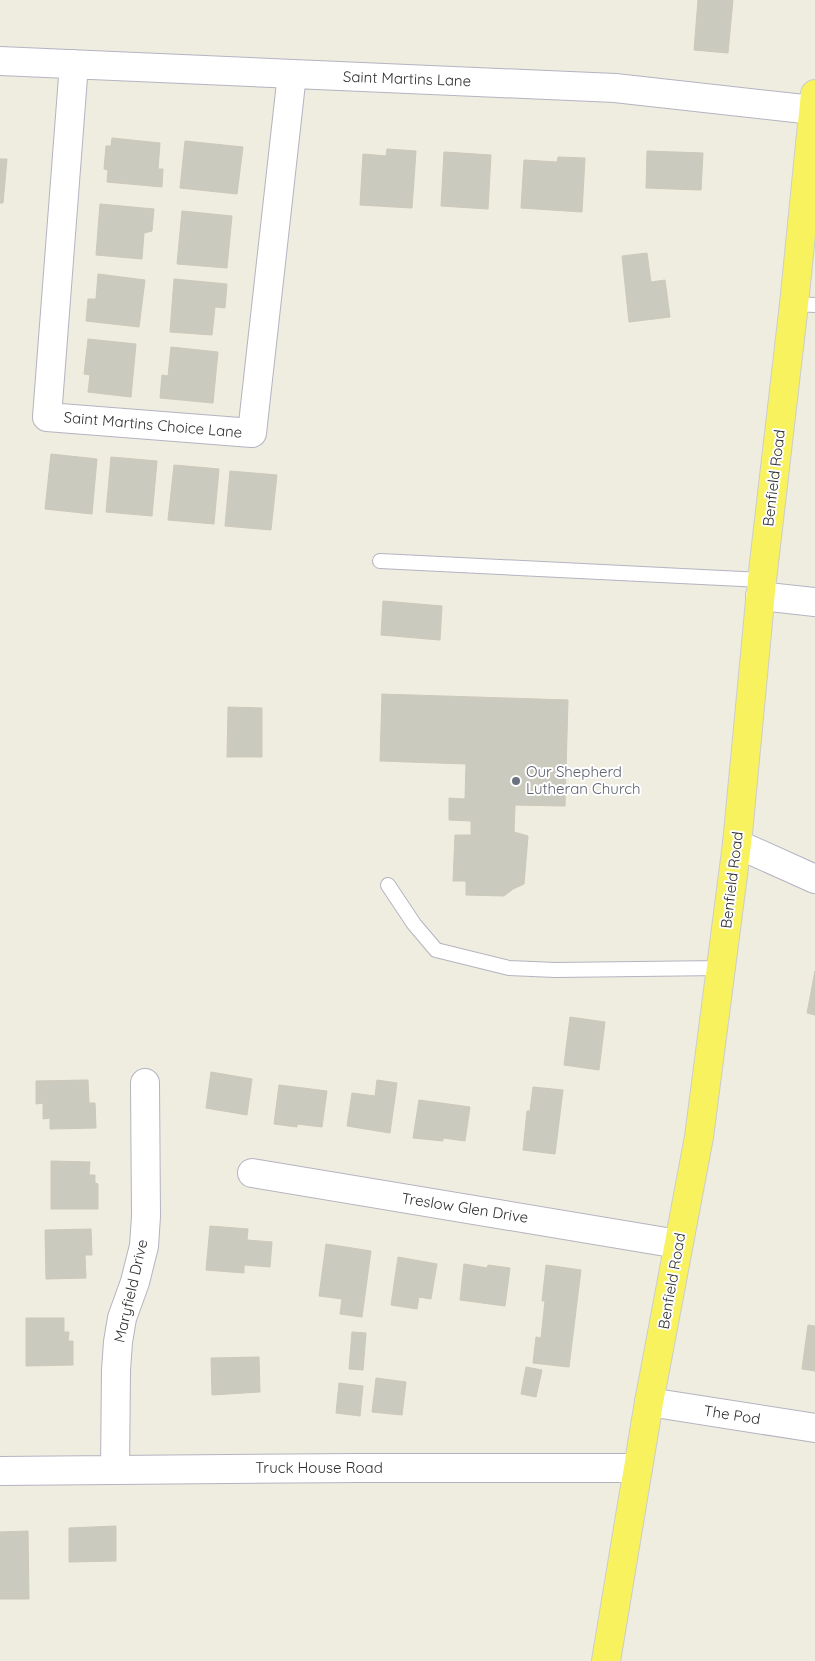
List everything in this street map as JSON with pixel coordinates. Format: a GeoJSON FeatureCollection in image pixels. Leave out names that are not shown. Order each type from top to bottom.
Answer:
{"type":"FeatureCollection","features":[{"type":"Feature","properties":{"kind":"main road","name":"Benfield Road"},"geometry":{"type":"LineString","coordinates":[[606,1661],[638,1468],[699,1137],[737,844],[761,588],[804,305],[814,101]]}},
{"type":"Feature","properties":{"kind":"street","name":"Saint Martins Lane"},"geometry":{"type":"LineString","coordinates":[[0,61],[615,88],[814,101]]}},
{"type":"Feature","properties":{"kind":"street","name":"Saint Martins Choice Lane"},"geometry":{"type":"LineString","coordinates":[[74,64],[47,417],[252,434],[292,74]]}},
{"type":"Feature","properties":{"kind":"street"},"geometry":{"type":"LineString","coordinates":[[761,588],[815,602]]}},
{"type":"Feature","properties":{"kind":"street"},"geometry":{"type":"LineString","coordinates":[[737,844],[815,879]]}},
{"type":"Feature","properties":{"kind":"street","name":"Maryfield Drive"},"geometry":{"type":"LineString","coordinates":[[115,1470],[118,1342],[122,1318],[142,1255],[145,1233],[145,1083]]}},
{"type":"Feature","properties":{"kind":"street","name":"Treslow Glen Drive"},"geometry":{"type":"LineString","coordinates":[[252,1173],[678,1244]]}},
{"type":"Feature","properties":{"kind":"street","name":"The Pod"},"geometry":{"type":"LineString","coordinates":[[650,1402],[815,1428]]}},
{"type":"Feature","properties":{"kind":"street","name":"Truck House Road"},"geometry":{"type":"LineString","coordinates":[[0,1471],[638,1468]]}},
{"type":"Feature","properties":{"kind":"lane"},"geometry":{"type":"LineString","coordinates":[[380,561],[761,588]]}},
{"type":"Feature","properties":{"kind":"lane"},"geometry":{"type":"LineString","coordinates":[[388,885],[414,924],[436,950],[509,968],[555,970],[721,968]]}},
{"type":"Feature","properties":{"kind":"building"},"geometry":{"type":"Polygon","coordinates":[[[698,0],[733,0],[728,53],[694,50],[698,0]]]}},
{"type":"Feature","properties":{"kind":"building"},"geometry":{"type":"Polygon","coordinates":[[[112,138],[160,143],[158,169],[163,169],[162,187],[107,182],[108,170],[104,169],[106,146],[111,146],[112,138]]]}},
{"type":"Feature","properties":{"kind":"building"},"geometry":{"type":"Polygon","coordinates":[[[185,141],[243,147],[237,194],[180,188],[185,141]]]}},
{"type":"Feature","properties":{"kind":"building"},"geometry":{"type":"Polygon","coordinates":[[[387,149],[416,151],[412,208],[360,205],[363,154],[386,156],[387,149]]]}},
{"type":"Feature","properties":{"kind":"building"},"geometry":{"type":"Polygon","coordinates":[[[647,151],[703,153],[701,190],[646,188],[647,151]]]}},
{"type":"Feature","properties":{"kind":"building"},"geometry":{"type":"Polygon","coordinates":[[[444,152],[491,155],[488,209],[441,206],[444,152]]]}},
{"type":"Feature","properties":{"kind":"building"},"geometry":{"type":"Polygon","coordinates":[[[558,157],[585,158],[582,212],[521,208],[524,160],[557,162],[558,157]]]}},
{"type":"Feature","properties":{"kind":"building"},"geometry":{"type":"Polygon","coordinates":[[[0,159],[7,159],[3,203],[0,203],[0,159]]]}},
{"type":"Feature","properties":{"kind":"building"},"geometry":{"type":"Polygon","coordinates":[[[100,204],[154,209],[152,231],[144,233],[142,259],[96,255],[100,204]]]}},
{"type":"Feature","properties":{"kind":"building"},"geometry":{"type":"Polygon","coordinates":[[[182,211],[232,216],[227,268],[177,264],[182,211]]]}},
{"type":"Feature","properties":{"kind":"building"},"geometry":{"type":"Polygon","coordinates":[[[647,253],[651,282],[665,280],[670,317],[629,322],[622,256],[647,253]]]}},
{"type":"Feature","properties":{"kind":"building"},"geometry":{"type":"Polygon","coordinates":[[[98,274],[145,280],[139,327],[86,321],[88,299],[96,299],[98,274]]]}},
{"type":"Feature","properties":{"kind":"building"},"geometry":{"type":"Polygon","coordinates":[[[174,279],[227,284],[225,308],[215,307],[212,335],[170,332],[174,279]]]}},
{"type":"Feature","properties":{"kind":"building"},"geometry":{"type":"Polygon","coordinates":[[[88,339],[136,344],[131,397],[88,392],[90,375],[84,374],[88,339]]]}},
{"type":"Feature","properties":{"kind":"building"},"geometry":{"type":"Polygon","coordinates":[[[171,347],[218,352],[213,403],[160,398],[162,375],[168,376],[171,347]]]}},
{"type":"Feature","properties":{"kind":"building"},"geometry":{"type":"Polygon","coordinates":[[[51,454],[97,459],[92,514],[45,509],[51,454]]]}},
{"type":"Feature","properties":{"kind":"building"},"geometry":{"type":"Polygon","coordinates":[[[111,457],[157,461],[152,516],[106,512],[111,457]]]}},
{"type":"Feature","properties":{"kind":"building"},"geometry":{"type":"Polygon","coordinates":[[[174,465],[219,469],[214,524],[168,520],[174,465]]]}},
{"type":"Feature","properties":{"kind":"building"},"geometry":{"type":"Polygon","coordinates":[[[230,471],[277,475],[271,530],[225,526],[230,471]]]}},
{"type":"Feature","properties":{"kind":"building"},"geometry":{"type":"Polygon","coordinates":[[[383,601],[442,606],[440,640],[381,635],[383,601]]]}},
{"type":"Feature","properties":{"kind":"building","name":"Our Shepherd Lutheran Church"},"geometry":{"type":"Polygon","coordinates":[[[382,694],[568,700],[565,806],[515,805],[514,832],[528,836],[524,884],[504,896],[466,895],[466,881],[453,881],[455,835],[471,835],[471,821],[449,820],[449,798],[465,799],[466,764],[380,761],[382,694]]]}},
{"type":"Feature","properties":{"kind":"building"},"geometry":{"type":"Polygon","coordinates":[[[228,707],[262,708],[262,757],[227,757],[228,707]]]}},
{"type":"Feature","properties":{"kind":"building"},"geometry":{"type":"Polygon","coordinates":[[[815,971],[815,1015],[807,1013],[815,971]]]}},
{"type":"Feature","properties":{"kind":"building"},"geometry":{"type":"Polygon","coordinates":[[[570,1017],[605,1022],[599,1070],[564,1065],[570,1017]]]}},
{"type":"Feature","properties":{"kind":"building"},"geometry":{"type":"Polygon","coordinates":[[[211,1072],[252,1079],[247,1115],[206,1108],[211,1072]]]}},
{"type":"Feature","properties":{"kind":"building"},"geometry":{"type":"Polygon","coordinates":[[[88,1080],[89,1103],[95,1103],[96,1128],[50,1129],[50,1118],[43,1119],[43,1103],[36,1104],[36,1081],[88,1080]]]}},
{"type":"Feature","properties":{"kind":"building"},"geometry":{"type":"Polygon","coordinates":[[[377,1080],[397,1083],[390,1133],[347,1126],[352,1093],[375,1096],[377,1080]]]}},
{"type":"Feature","properties":{"kind":"building"},"geometry":{"type":"Polygon","coordinates":[[[279,1085],[327,1091],[322,1127],[297,1124],[297,1127],[274,1124],[279,1085]]]}},
{"type":"Feature","properties":{"kind":"building"},"geometry":{"type":"Polygon","coordinates":[[[533,1087],[563,1090],[555,1154],[523,1150],[527,1111],[530,1111],[533,1087]]]}},
{"type":"Feature","properties":{"kind":"building"},"geometry":{"type":"Polygon","coordinates":[[[419,1100],[470,1107],[465,1141],[443,1138],[443,1141],[413,1138],[419,1100]]]}},
{"type":"Feature","properties":{"kind":"building"},"geometry":{"type":"Polygon","coordinates":[[[51,1161],[90,1162],[89,1175],[95,1175],[95,1183],[98,1184],[98,1209],[51,1209],[51,1161]]]}},
{"type":"Feature","properties":{"kind":"building"},"geometry":{"type":"Polygon","coordinates":[[[210,1226],[248,1229],[247,1240],[272,1242],[270,1267],[244,1265],[244,1273],[206,1270],[210,1226]]]}},
{"type":"Feature","properties":{"kind":"building"},"geometry":{"type":"Polygon","coordinates":[[[91,1229],[92,1255],[85,1255],[86,1278],[46,1279],[45,1230],[91,1229]]]}},
{"type":"Feature","properties":{"kind":"building"},"geometry":{"type":"Polygon","coordinates":[[[326,1244],[371,1251],[362,1317],[340,1314],[342,1299],[319,1296],[326,1244]]]}},
{"type":"Feature","properties":{"kind":"building"},"geometry":{"type":"Polygon","coordinates":[[[398,1257],[437,1264],[431,1299],[419,1297],[417,1309],[391,1305],[398,1257]]]}},
{"type":"Feature","properties":{"kind":"building"},"geometry":{"type":"Polygon","coordinates":[[[464,1264],[487,1268],[488,1265],[510,1268],[505,1306],[460,1300],[464,1264]]]}},
{"type":"Feature","properties":{"kind":"building"},"geometry":{"type":"Polygon","coordinates":[[[546,1265],[581,1270],[569,1367],[533,1363],[536,1337],[541,1338],[545,1301],[542,1301],[546,1265]]]}},
{"type":"Feature","properties":{"kind":"building"},"geometry":{"type":"Polygon","coordinates":[[[26,1318],[64,1318],[64,1332],[69,1332],[68,1341],[73,1341],[73,1365],[26,1366],[26,1318]]]}},
{"type":"Feature","properties":{"kind":"building"},"geometry":{"type":"Polygon","coordinates":[[[808,1325],[815,1326],[815,1371],[802,1369],[808,1325]]]}},
{"type":"Feature","properties":{"kind":"building"},"geometry":{"type":"Polygon","coordinates":[[[352,1332],[366,1333],[363,1370],[349,1369],[352,1332]]]}},
{"type":"Feature","properties":{"kind":"building"},"geometry":{"type":"Polygon","coordinates":[[[259,1357],[260,1392],[212,1395],[211,1358],[259,1357]]]}},
{"type":"Feature","properties":{"kind":"building"},"geometry":{"type":"Polygon","coordinates":[[[526,1367],[542,1370],[536,1397],[521,1394],[526,1367]]]}},
{"type":"Feature","properties":{"kind":"building"},"geometry":{"type":"Polygon","coordinates":[[[376,1378],[406,1382],[402,1415],[372,1412],[376,1378]]]}},
{"type":"Feature","properties":{"kind":"building"},"geometry":{"type":"Polygon","coordinates":[[[339,1383],[363,1386],[360,1416],[336,1413],[339,1383]]]}},
{"type":"Feature","properties":{"kind":"building"},"geometry":{"type":"Polygon","coordinates":[[[116,1526],[116,1561],[69,1562],[69,1528],[116,1526]]]}},
{"type":"Feature","properties":{"kind":"building"},"geometry":{"type":"Polygon","coordinates":[[[28,1531],[29,1599],[0,1599],[0,1532],[28,1531]]]}},
{"type":"Feature","properties":{"kind":"place","name":"Our Shepherd Lutheran Church"},"geometry":{"type":"Point","coordinates":[516,781]}}]}
